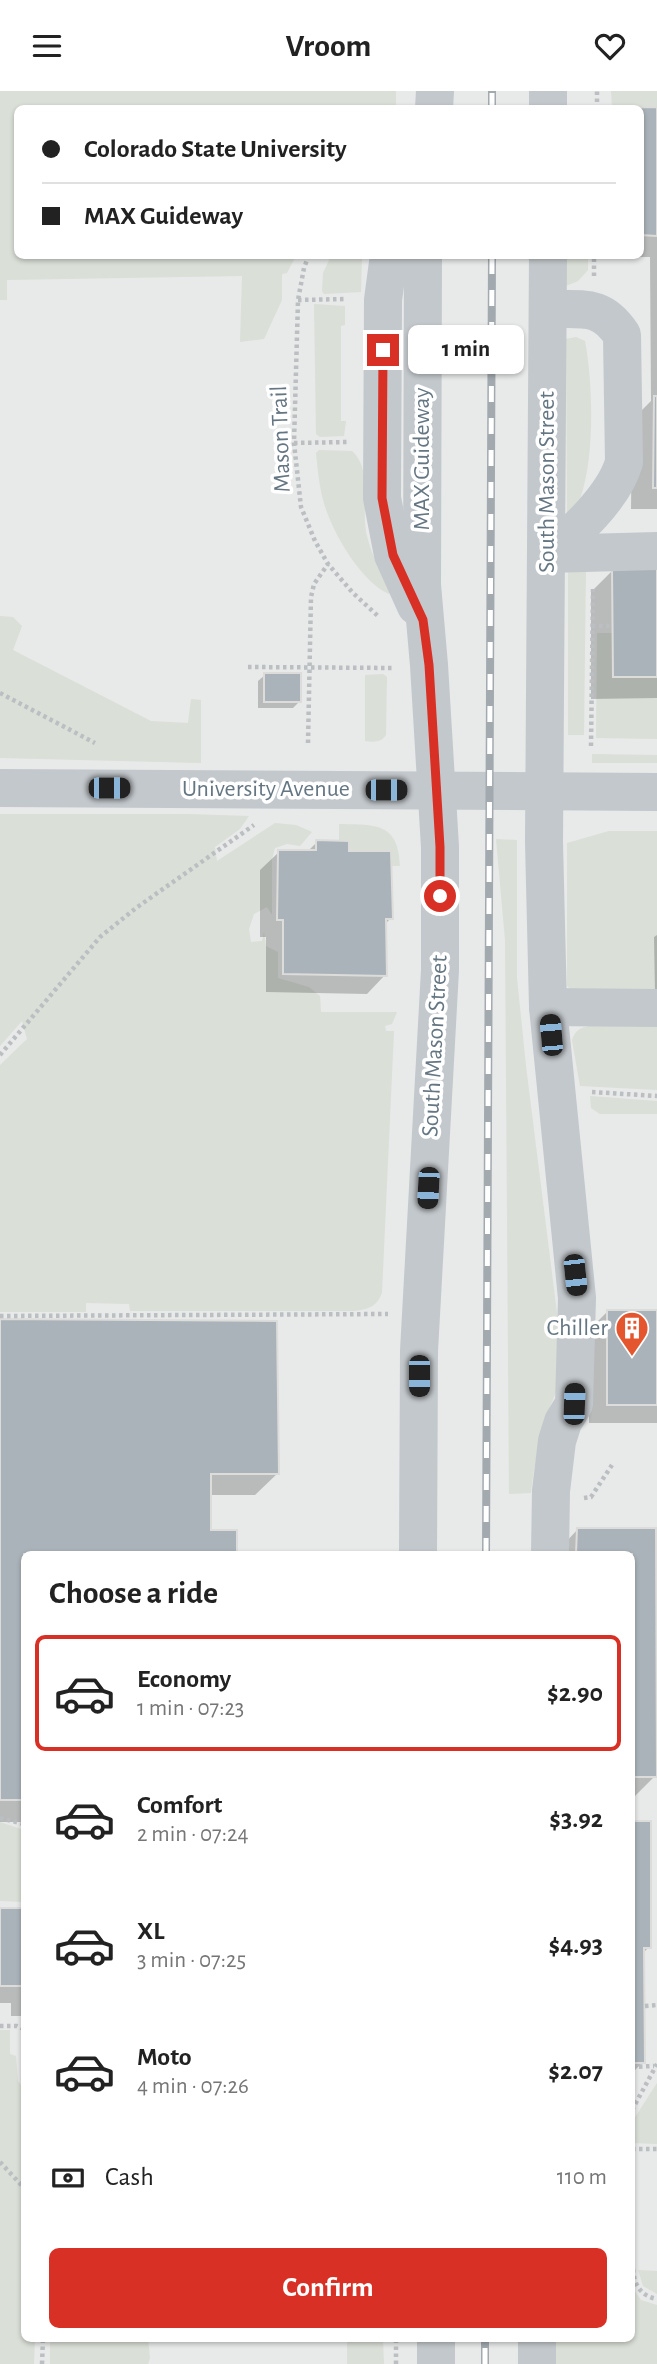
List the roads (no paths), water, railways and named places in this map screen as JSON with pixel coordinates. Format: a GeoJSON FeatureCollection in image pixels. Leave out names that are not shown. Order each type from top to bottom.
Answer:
{"type":"FeatureCollection","features":[{"type":"Feature","properties":{"kind":"street","name":"MAX Guideway"},"geometry":{"type":"LineString","coordinates":[[388,259],[383,300],[382,498],[393,555],[423,620]]}},
{"type":"Feature","properties":{"kind":"street","name":"MAX Guideway"},"geometry":{"type":"LineString","coordinates":[[423,259],[423,620],[429,665],[436,791]]}},
{"type":"Feature","properties":{"kind":"street","name":"South Mason Street"},"geometry":{"type":"LineString","coordinates":[[548,259],[544,842],[548,1007],[577,1298],[574,1404],[563,1422],[557,1441],[551,1491],[550,1551]]}},
{"type":"Feature","properties":{"kind":"street"},"geometry":{"type":"LineString","coordinates":[[547,554],[566,540],[594,509],[620,477],[624,462],[622,335],[612,319],[593,310],[548,309]]}},
{"type":"Feature","properties":{"kind":"street"},"geometry":{"type":"LineString","coordinates":[[547,554],[657,551]]}},
{"type":"Feature","properties":{"kind":"street","name":"University Avenue"},"geometry":{"type":"LineString","coordinates":[[0,787],[657,792]]}},
{"type":"Feature","properties":{"kind":"street","name":"South Mason Street"},"geometry":{"type":"LineString","coordinates":[[418,1551],[419,1352],[440,970],[440,847],[436,791]]}},
{"type":"Feature","properties":{"kind":"street"},"geometry":{"type":"LineString","coordinates":[[548,1007],[657,1008]]}},
{"type":"Feature","properties":{"kind":"street"},"geometry":{"type":"LineString","coordinates":[[436,2342],[436,2364]]}},
{"type":"Feature","properties":{"kind":"street"},"geometry":{"type":"LineString","coordinates":[[537,2342],[537,2364]]}},
{"type":"Feature","properties":{"kind":"railway"},"geometry":{"type":"LineString","coordinates":[[492,91],[492,105]]}},
{"type":"Feature","properties":{"kind":"railway"},"geometry":{"type":"LineString","coordinates":[[486,1551],[492,259]]}},
{"type":"Feature","properties":{"kind":"railway"},"geometry":{"type":"LineString","coordinates":[[485,2342],[485,2364]]}},
{"type":"Feature","properties":{"kind":"place","name":"Chiller"},"geometry":{"type":"Point","coordinates":[632,1358]}}]}
